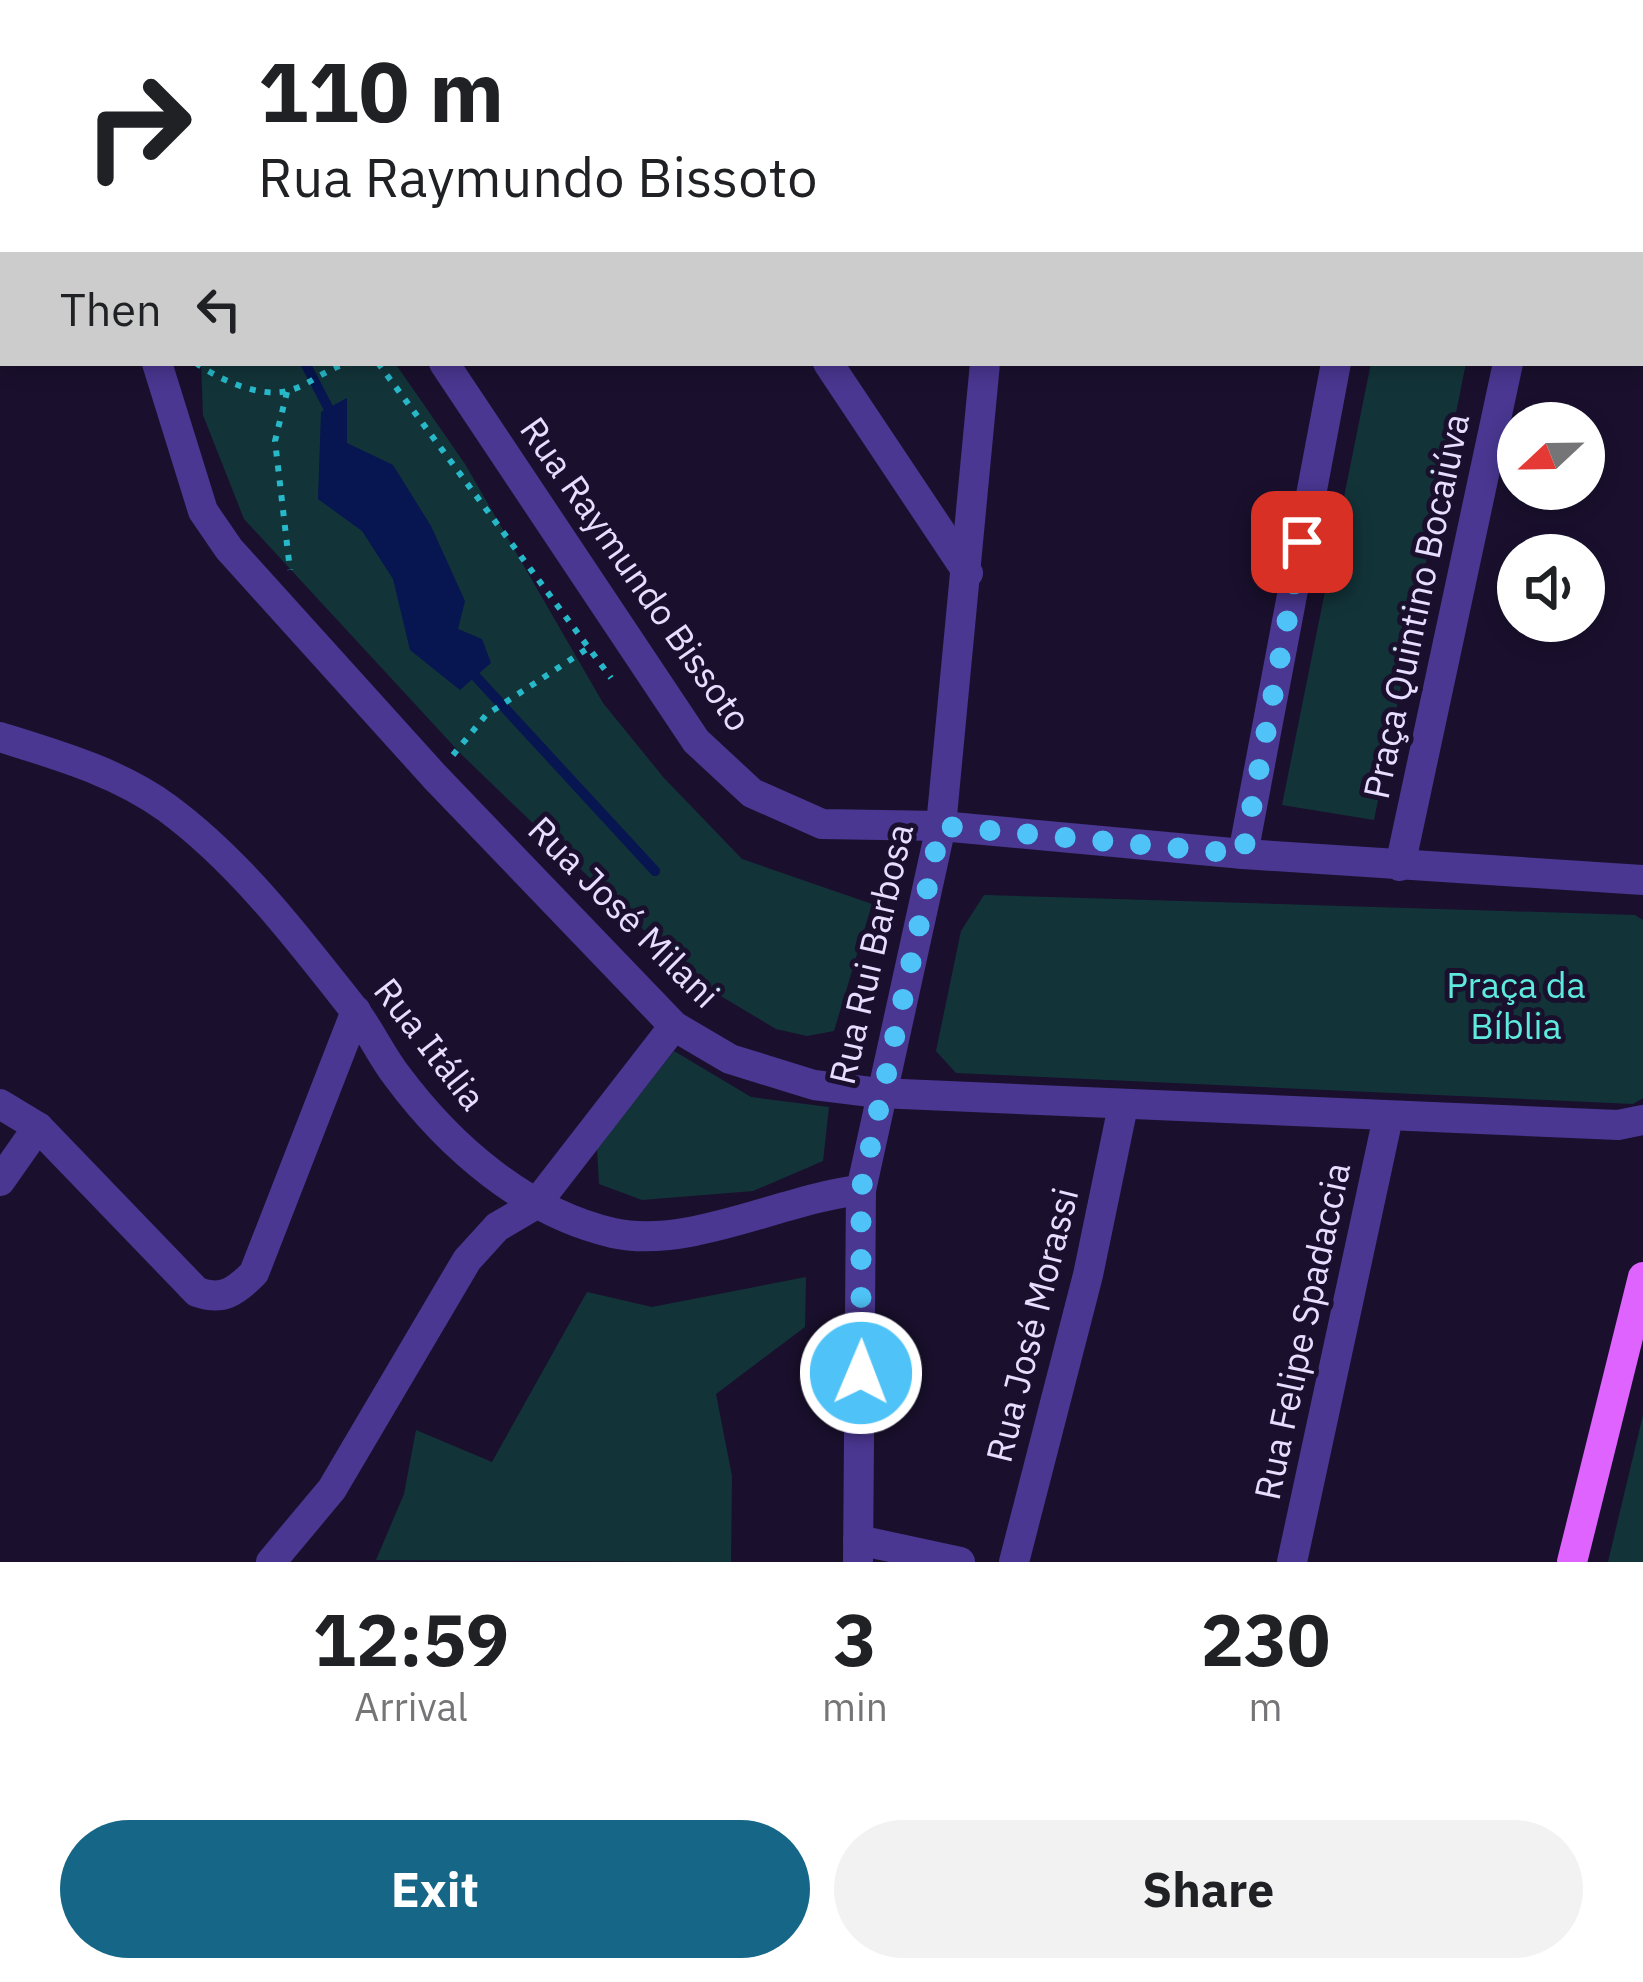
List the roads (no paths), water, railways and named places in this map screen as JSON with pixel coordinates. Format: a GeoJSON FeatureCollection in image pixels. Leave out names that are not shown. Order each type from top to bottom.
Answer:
{"type":"FeatureCollection","features":[{"type":"Feature","properties":{"kind":"main road"},"geometry":{"type":"LineString","coordinates":[[1572,1562],[1643,1277]]}},
{"type":"Feature","properties":{"kind":"street","name":"Rua José Milani"},"geometry":{"type":"LineString","coordinates":[[158,366],[203,511],[229,549],[435,777],[674,1026],[730,1059],[814,1085],[879,1093],[1388,1117],[1618,1125],[1643,1120]]}},
{"type":"Feature","properties":{"kind":"street","name":"Rua Raymundo Bissoto"},"geometry":{"type":"LineString","coordinates":[[446,366],[697,741],[752,793],[822,824],[941,826],[1243,854],[1643,880]]}},
{"type":"Feature","properties":{"kind":"street"},"geometry":{"type":"LineString","coordinates":[[830,366],[968,574]]}},
{"type":"Feature","properties":{"kind":"street","name":"Rua Rui Barbosa"},"geometry":{"type":"LineString","coordinates":[[858,1551],[861,1190],[941,826],[985,366]]}},
{"type":"Feature","properties":{"kind":"street"},"geometry":{"type":"LineString","coordinates":[[1243,854],[1335,366]]}},
{"type":"Feature","properties":{"kind":"street","name":"Praça Quintino Bocaiúva"},"geometry":{"type":"LineString","coordinates":[[1400,866],[1507,366]]}},
{"type":"Feature","properties":{"kind":"street","name":"Rua Itália"},"geometry":{"type":"LineString","coordinates":[[0,737],[91,766],[166,807],[248,881],[356,1011],[395,1074],[442,1130],[536,1204],[616,1234],[714,1230],[812,1195],[861,1190]]}},
{"type":"Feature","properties":{"kind":"street"},"geometry":{"type":"LineString","coordinates":[[0,1104],[38,1127],[196,1292],[216,1298],[237,1290],[254,1273],[356,1011]]}},
{"type":"Feature","properties":{"kind":"street"},"geometry":{"type":"LineString","coordinates":[[271,1562],[332,1489],[467,1260],[496,1227],[536,1204],[674,1026]]}},
{"type":"Feature","properties":{"kind":"street","name":"Rua José Morassi"},"geometry":{"type":"LineString","coordinates":[[1014,1562],[1088,1275],[1123,1106]]}},
{"type":"Feature","properties":{"kind":"street","name":"Rua Felipe Spadaccia"},"geometry":{"type":"LineString","coordinates":[[1292,1562],[1388,1117]]}},
{"type":"Feature","properties":{"kind":"street"},"geometry":{"type":"LineString","coordinates":[[0,1181],[38,1127]]}},
{"type":"Feature","properties":{"kind":"street"},"geometry":{"type":"LineString","coordinates":[[858,1551],[960,1562]]}},
{"type":"Feature","properties":{"kind":"waterway"},"geometry":{"type":"LineString","coordinates":[[307,366],[333,417]]}},
{"type":"Feature","properties":{"kind":"waterway"},"geometry":{"type":"LineString","coordinates":[[466,666],[655,871]]}},
{"type":"Feature","properties":{"kind":"park label","name":"Praça da Bíblia"},"geometry":{"type":"Point","coordinates":[1516,1006]}}]}
